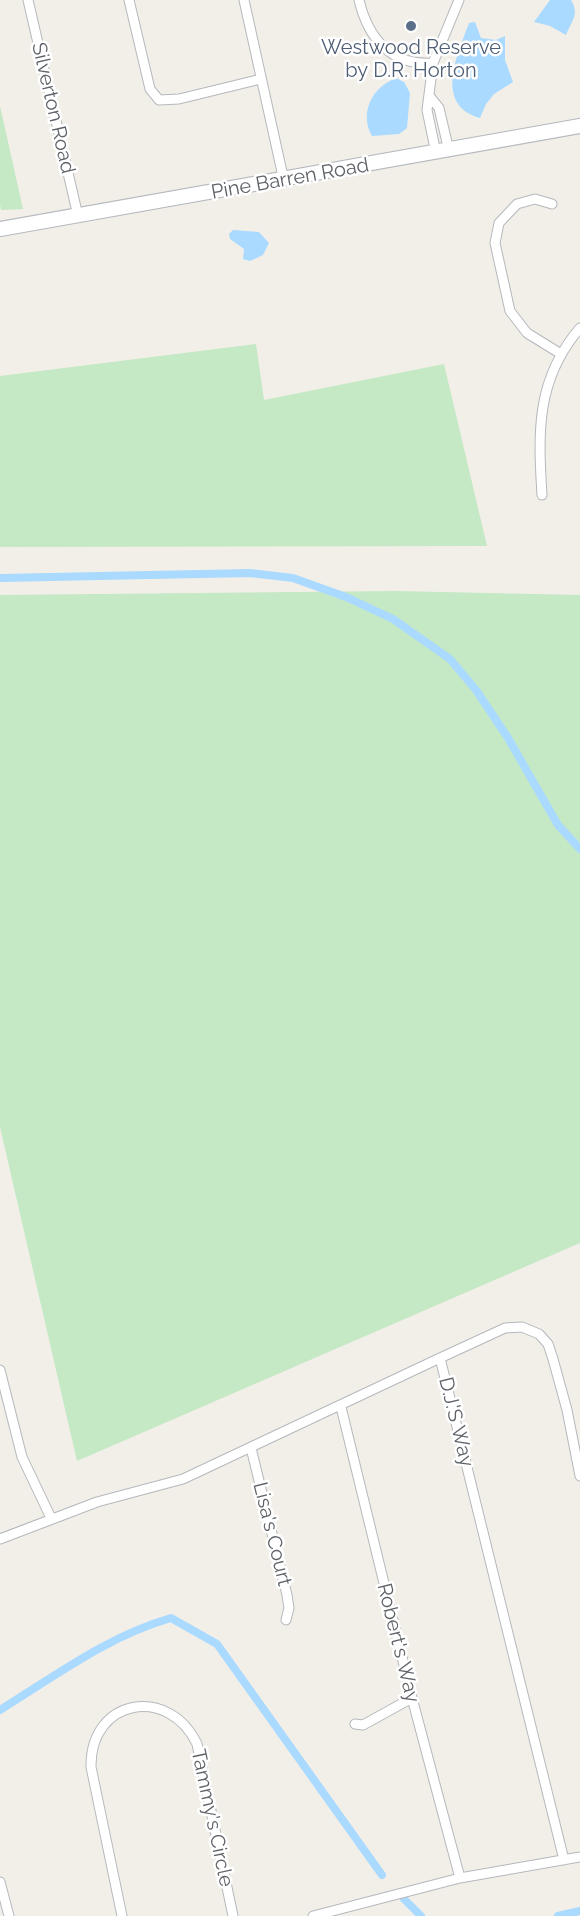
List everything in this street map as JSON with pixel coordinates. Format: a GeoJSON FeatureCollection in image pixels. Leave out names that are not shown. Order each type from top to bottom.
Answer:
{"type":"FeatureCollection","features":[{"type":"Feature","properties":{"kind":"main road","name":"Pine Barren Road"},"geometry":{"type":"LineString","coordinates":[[0,230],[284,181],[580,126]]}},
{"type":"Feature","properties":{"kind":"street","name":"Silverton Road"},"geometry":{"type":"LineString","coordinates":[[28,0],[78,216]]}},
{"type":"Feature","properties":{"kind":"street"},"geometry":{"type":"LineString","coordinates":[[129,0],[150,89],[159,100],[179,99],[261,79]]}},
{"type":"Feature","properties":{"kind":"street"},"geometry":{"type":"LineString","coordinates":[[244,0],[284,181]]}},
{"type":"Feature","properties":{"kind":"street"},"geometry":{"type":"LineString","coordinates":[[359,0],[364,19],[378,42],[397,56],[421,64],[433,63]]}},
{"type":"Feature","properties":{"kind":"street"},"geometry":{"type":"LineString","coordinates":[[442,152],[428,110],[433,63],[459,0]]}},
{"type":"Feature","properties":{"kind":"street"},"geometry":{"type":"LineString","coordinates":[[552,204],[535,199],[517,204],[499,223],[495,243],[510,311],[526,333],[561,354]]}},
{"type":"Feature","properties":{"kind":"street"},"geometry":{"type":"LineString","coordinates":[[542,495],[540,411],[561,354],[580,328]]}},
{"type":"Feature","properties":{"kind":"street"},"geometry":{"type":"LineString","coordinates":[[440,1358],[505,1328],[522,1327],[538,1334],[548,1344],[553,1359],[578,1457],[580,1476]]}},
{"type":"Feature","properties":{"kind":"street","name":"D.J.'S Way"},"geometry":{"type":"LineString","coordinates":[[0,1539],[97,1502],[183,1479],[341,1407],[440,1358],[564,1860]]}},
{"type":"Feature","properties":{"kind":"street"},"geometry":{"type":"LineString","coordinates":[[0,1370],[22,1457],[51,1518]]}},
{"type":"Feature","properties":{"kind":"street","name":"Robert's Way"},"geometry":{"type":"LineString","coordinates":[[341,1407],[412,1698],[460,1878]]}},
{"type":"Feature","properties":{"kind":"street","name":"Lisa's Court"},"geometry":{"type":"LineString","coordinates":[[251,1448],[287,1595],[289,1608],[285,1620]]}},
{"type":"Feature","properties":{"kind":"street"},"geometry":{"type":"LineString","coordinates":[[355,1724],[363,1725],[412,1698]]}},
{"type":"Feature","properties":{"kind":"street","name":"Tammy's Circle"},"geometry":{"type":"LineString","coordinates":[[122,1916],[91,1767],[91,1748],[98,1732],[111,1716],[130,1708],[153,1708],[171,1713],[189,1728],[197,1744],[233,1916]]}},
{"type":"Feature","properties":{"kind":"street"},"geometry":{"type":"LineString","coordinates":[[313,1916],[460,1878],[580,1857]]}},
{"type":"Feature","properties":{"kind":"street"},"geometry":{"type":"LineString","coordinates":[[0,1882],[9,1916]]}},
{"type":"Feature","properties":{"kind":"green space"},"geometry":{"type":"Polygon","coordinates":[[[0,106],[23,209],[1,210],[0,106]]]}},
{"type":"Feature","properties":{"kind":"green space"},"geometry":{"type":"Polygon","coordinates":[[[256,344],[264,400],[444,364],[487,546],[0,547],[0,376],[256,344]]]}},
{"type":"Feature","properties":{"kind":"green space"},"geometry":{"type":"Polygon","coordinates":[[[396,591],[580,595],[580,1243],[77,1461],[0,1127],[0,595],[396,591]]]}},
{"type":"Feature","properties":{"kind":"water"},"geometry":{"type":"Polygon","coordinates":[[[550,0],[571,0],[574,5],[574,18],[566,35],[550,26],[534,22],[550,0]]]}},
{"type":"Feature","properties":{"kind":"water"},"geometry":{"type":"Polygon","coordinates":[[[475,22],[481,38],[496,40],[505,36],[505,60],[513,82],[494,94],[486,104],[480,118],[466,111],[457,102],[453,90],[455,63],[459,49],[469,23],[475,22]]]}},
{"type":"Feature","properties":{"kind":"water"},"geometry":{"type":"Polygon","coordinates":[[[396,78],[404,82],[410,93],[407,128],[399,134],[372,136],[367,118],[370,102],[380,88],[396,78]]]}},
{"type":"Feature","properties":{"kind":"water"},"geometry":{"type":"Polygon","coordinates":[[[233,230],[259,232],[269,243],[263,255],[250,261],[243,259],[244,249],[230,239],[229,234],[233,230]]]}},
{"type":"Feature","properties":{"kind":"waterway"},"geometry":{"type":"LineString","coordinates":[[0,578],[250,573],[293,578],[346,597],[393,619],[450,659],[476,690],[508,738],[558,825],[580,849]]}},
{"type":"Feature","properties":{"kind":"waterway"},"geometry":{"type":"LineString","coordinates":[[0,1710],[104,1646],[125,1635],[171,1618],[217,1644],[382,1875]]}},
{"type":"Feature","properties":{"kind":"waterway"},"geometry":{"type":"LineString","coordinates":[[404,1899],[421,1916]]}},
{"type":"Feature","properties":{"kind":"waterway"},"geometry":{"type":"LineString","coordinates":[[558,1916],[580,1911]]}},
{"type":"Feature","properties":{"kind":"place","name":"Westwood Reserve by D.R. Horton"},"geometry":{"type":"Point","coordinates":[411,26]}}]}
